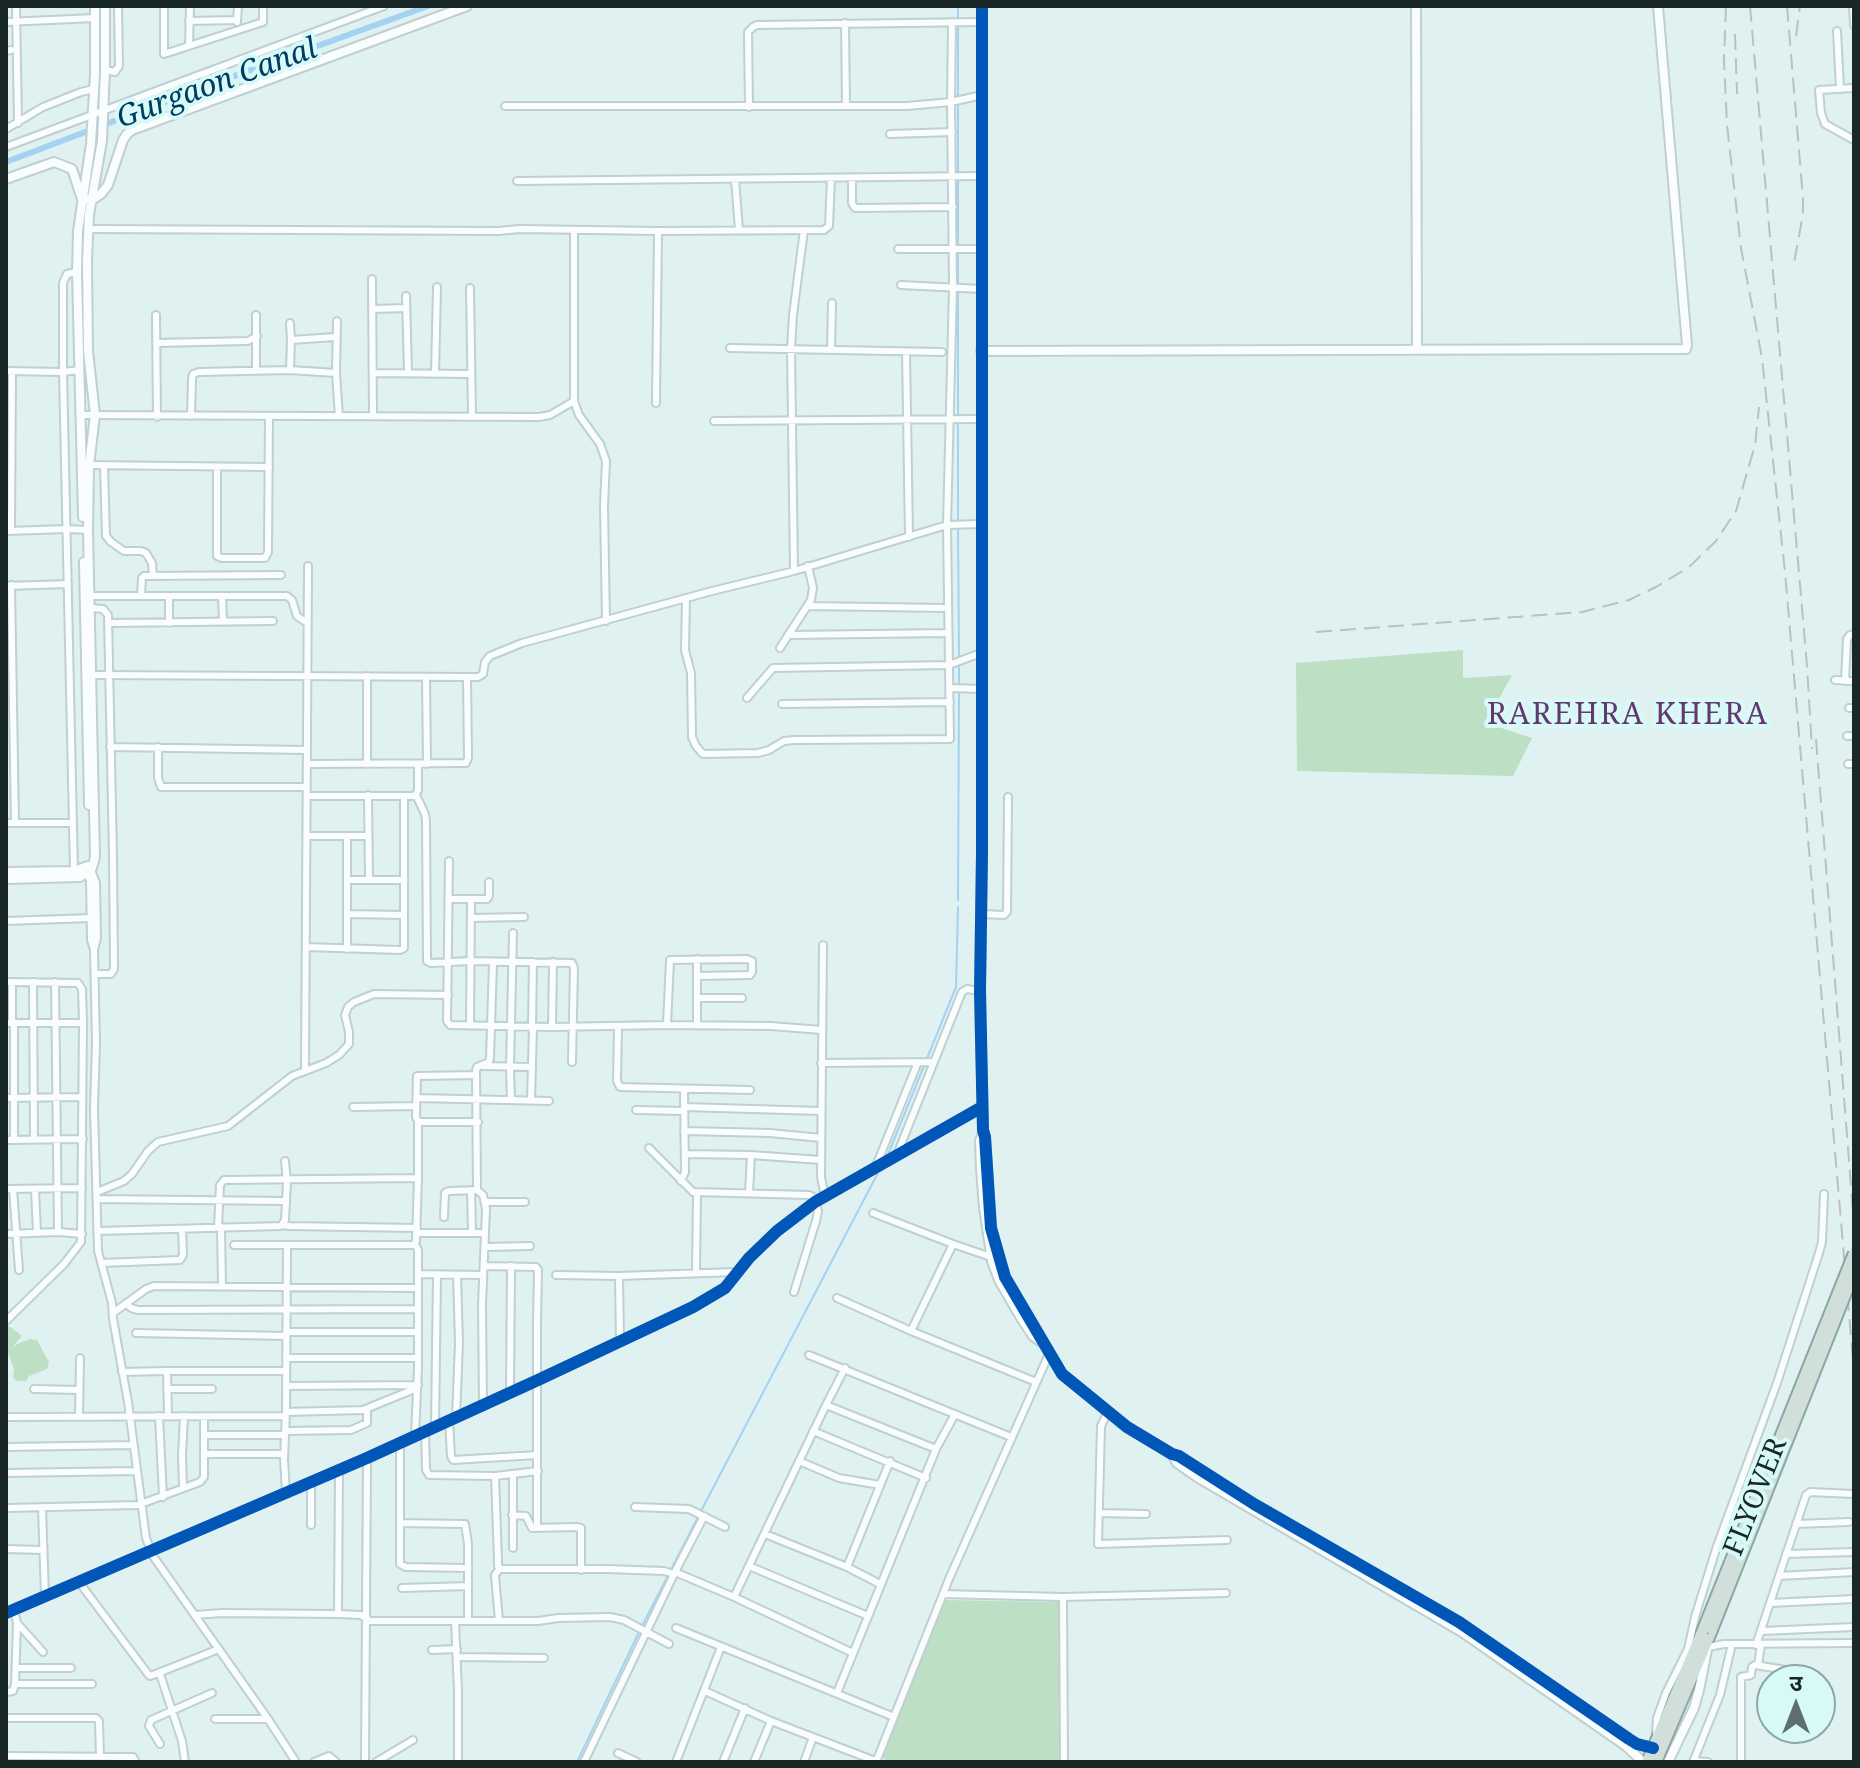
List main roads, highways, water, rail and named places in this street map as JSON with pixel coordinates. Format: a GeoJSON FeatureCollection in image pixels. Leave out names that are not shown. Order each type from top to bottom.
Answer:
{"type":"FeatureCollection","features":[{"type":"Feature","properties":{"kind":"highway","name":"FLYOVER"},"geometry":{"type":"LineString","coordinates":[[1708,1636],[1854,1253]]}},
{"type":"Feature","properties":{"kind":"highway","name":"FLYOVER"},"geometry":{"type":"LineString","coordinates":[[1645,1762],[1708,1636],[1854,1273]]}},
{"type":"Feature","properties":{"kind":"highway"},"geometry":{"type":"LineString","coordinates":[[1656,1762],[1708,1636]]}},
{"type":"Feature","properties":{"kind":"waterway","name":"Gurgaon Canal"},"geometry":{"type":"LineString","coordinates":[[6,162],[428,6]]}},
{"type":"Feature","properties":{"kind":"waterway"},"geometry":{"type":"LineString","coordinates":[[958,6],[958,97]]}},
{"type":"Feature","properties":{"kind":"waterway"},"geometry":{"type":"LineString","coordinates":[[958,103],[958,173]]}},
{"type":"Feature","properties":{"kind":"waterway"},"geometry":{"type":"LineString","coordinates":[[958,179],[958,285]]}},
{"type":"Feature","properties":{"kind":"waterway"},"geometry":{"type":"LineString","coordinates":[[958,291],[958,417]]}},
{"type":"Feature","properties":{"kind":"waterway"},"geometry":{"type":"LineString","coordinates":[[958,423],[958,522]]}},
{"type":"Feature","properties":{"kind":"waterway"},"geometry":{"type":"LineString","coordinates":[[958,528],[959,658]]}},
{"type":"Feature","properties":{"kind":"waterway"},"geometry":{"type":"LineString","coordinates":[[959,664],[959,686]]}},
{"type":"Feature","properties":{"kind":"waterway"},"geometry":{"type":"LineString","coordinates":[[958,900],[959,692]]}},
{"type":"Feature","properties":{"kind":"waterway"},"geometry":{"type":"LineString","coordinates":[[887,1157],[956,987],[958,907]]}},
{"type":"Feature","properties":{"kind":"waterway"},"geometry":{"type":"LineString","coordinates":[[701,1511],[880,1169]]}},
{"type":"Feature","properties":{"kind":"waterway"},"geometry":{"type":"LineString","coordinates":[[577,1762],[698,1517]]}},
{"type":"Feature","properties":{"kind":"railway"},"geometry":{"type":"LineString","coordinates":[[1726,6],[1724,60],[1727,125],[1741,248],[1762,358],[1785,572],[1854,1372]]}},
{"type":"Feature","properties":{"kind":"railway"},"geometry":{"type":"LineString","coordinates":[[1750,6],[1812,749]]}},
{"type":"Feature","properties":{"kind":"railway"},"geometry":{"type":"LineString","coordinates":[[1787,6],[1803,199],[1794,263]]}},
{"type":"Feature","properties":{"kind":"railway"},"geometry":{"type":"LineString","coordinates":[[1796,36],[1800,6]]}},
{"type":"Feature","properties":{"kind":"railway"},"geometry":{"type":"LineString","coordinates":[[1735,34],[1737,94]]}},
{"type":"Feature","properties":{"kind":"railway"},"geometry":{"type":"LineString","coordinates":[[1316,632],[1582,612],[1629,600],[1656,587],[1689,567],[1716,541],[1736,511],[1755,445],[1759,407]]}},
{"type":"Feature","properties":{"kind":"railway"},"geometry":{"type":"LineString","coordinates":[[1816,739],[1854,1225]]}},
{"type":"Feature","properties":{"kind":"district","name":"RAREHRA KHERA"},"geometry":{"type":"Point","coordinates":[1628,715]}}]}
